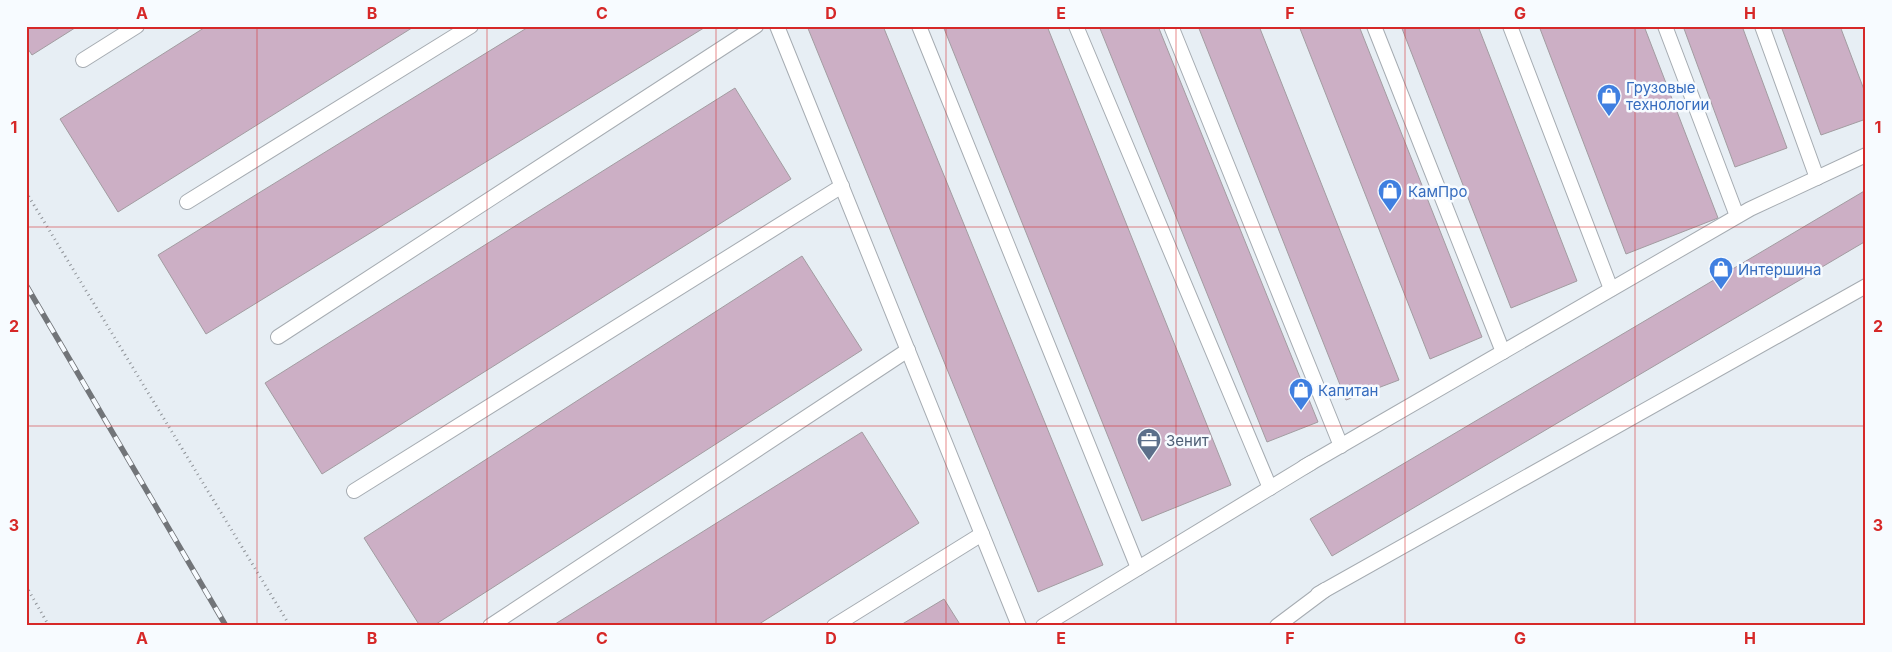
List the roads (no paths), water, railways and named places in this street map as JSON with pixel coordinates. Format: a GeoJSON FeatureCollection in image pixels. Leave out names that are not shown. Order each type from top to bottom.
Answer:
{"type":"FeatureCollection","features":[{"type":"Feature","properties":{"kind":"lane"},"geometry":{"type":"LineString","coordinates":[[83,60],[137,26]]}},
{"type":"Feature","properties":{"kind":"lane"},"geometry":{"type":"LineString","coordinates":[[187,202],[470,26]]}},
{"type":"Feature","properties":{"kind":"lane"},"geometry":{"type":"LineString","coordinates":[[278,337],[756,26]]}},
{"type":"Feature","properties":{"kind":"lane"},"geometry":{"type":"LineString","coordinates":[[777,26],[1019,626]]}},
{"type":"Feature","properties":{"kind":"lane"},"geometry":{"type":"LineString","coordinates":[[919,26],[1138,568]]}},
{"type":"Feature","properties":{"kind":"lane"},"geometry":{"type":"LineString","coordinates":[[1076,26],[1270,488]]}},
{"type":"Feature","properties":{"kind":"lane"},"geometry":{"type":"LineString","coordinates":[[1171,26],[1341,446]]}},
{"type":"Feature","properties":{"kind":"lane"},"geometry":{"type":"LineString","coordinates":[[1374,26],[1503,352]]}},
{"type":"Feature","properties":{"kind":"lane"},"geometry":{"type":"LineString","coordinates":[[1510,26],[1611,289]]}},
{"type":"Feature","properties":{"kind":"lane"},"geometry":{"type":"LineString","coordinates":[[1665,26],[1737,216]]}},
{"type":"Feature","properties":{"kind":"lane"},"geometry":{"type":"LineString","coordinates":[[1762,26],[1817,178]]}},
{"type":"Feature","properties":{"kind":"lane"},"geometry":{"type":"LineString","coordinates":[[1304,467],[1737,216],[1866,155]]}},
{"type":"Feature","properties":{"kind":"lane"},"geometry":{"type":"LineString","coordinates":[[354,491],[842,186]]}},
{"type":"Feature","properties":{"kind":"lane"},"geometry":{"type":"LineString","coordinates":[[1277,626],[1322,592],[1866,286]]}},
{"type":"Feature","properties":{"kind":"lane"},"geometry":{"type":"LineString","coordinates":[[490,626],[908,350]]}},
{"type":"Feature","properties":{"kind":"lane"},"geometry":{"type":"LineString","coordinates":[[1043,626],[1316,460]]}},
{"type":"Feature","properties":{"kind":"lane"},"geometry":{"type":"LineString","coordinates":[[834,626],[982,534]]}},
{"type":"Feature","properties":{"kind":"railway"},"geometry":{"type":"LineString","coordinates":[[26,285],[226,626]]}},
{"type":"Feature","properties":{"kind":"place","name":"Грузовые технологии"},"geometry":{"type":"Point","coordinates":[1609,117]}},
{"type":"Feature","properties":{"kind":"place","name":"КамПро"},"geometry":{"type":"Point","coordinates":[1390,212]}},
{"type":"Feature","properties":{"kind":"place","name":"Интершина"},"geometry":{"type":"Point","coordinates":[1721,290]}},
{"type":"Feature","properties":{"kind":"place","name":"Капитан"},"geometry":{"type":"Point","coordinates":[1301,411]}},
{"type":"Feature","properties":{"kind":"place","name":"Зенит"},"geometry":{"type":"Point","coordinates":[1149,461]}}]}
